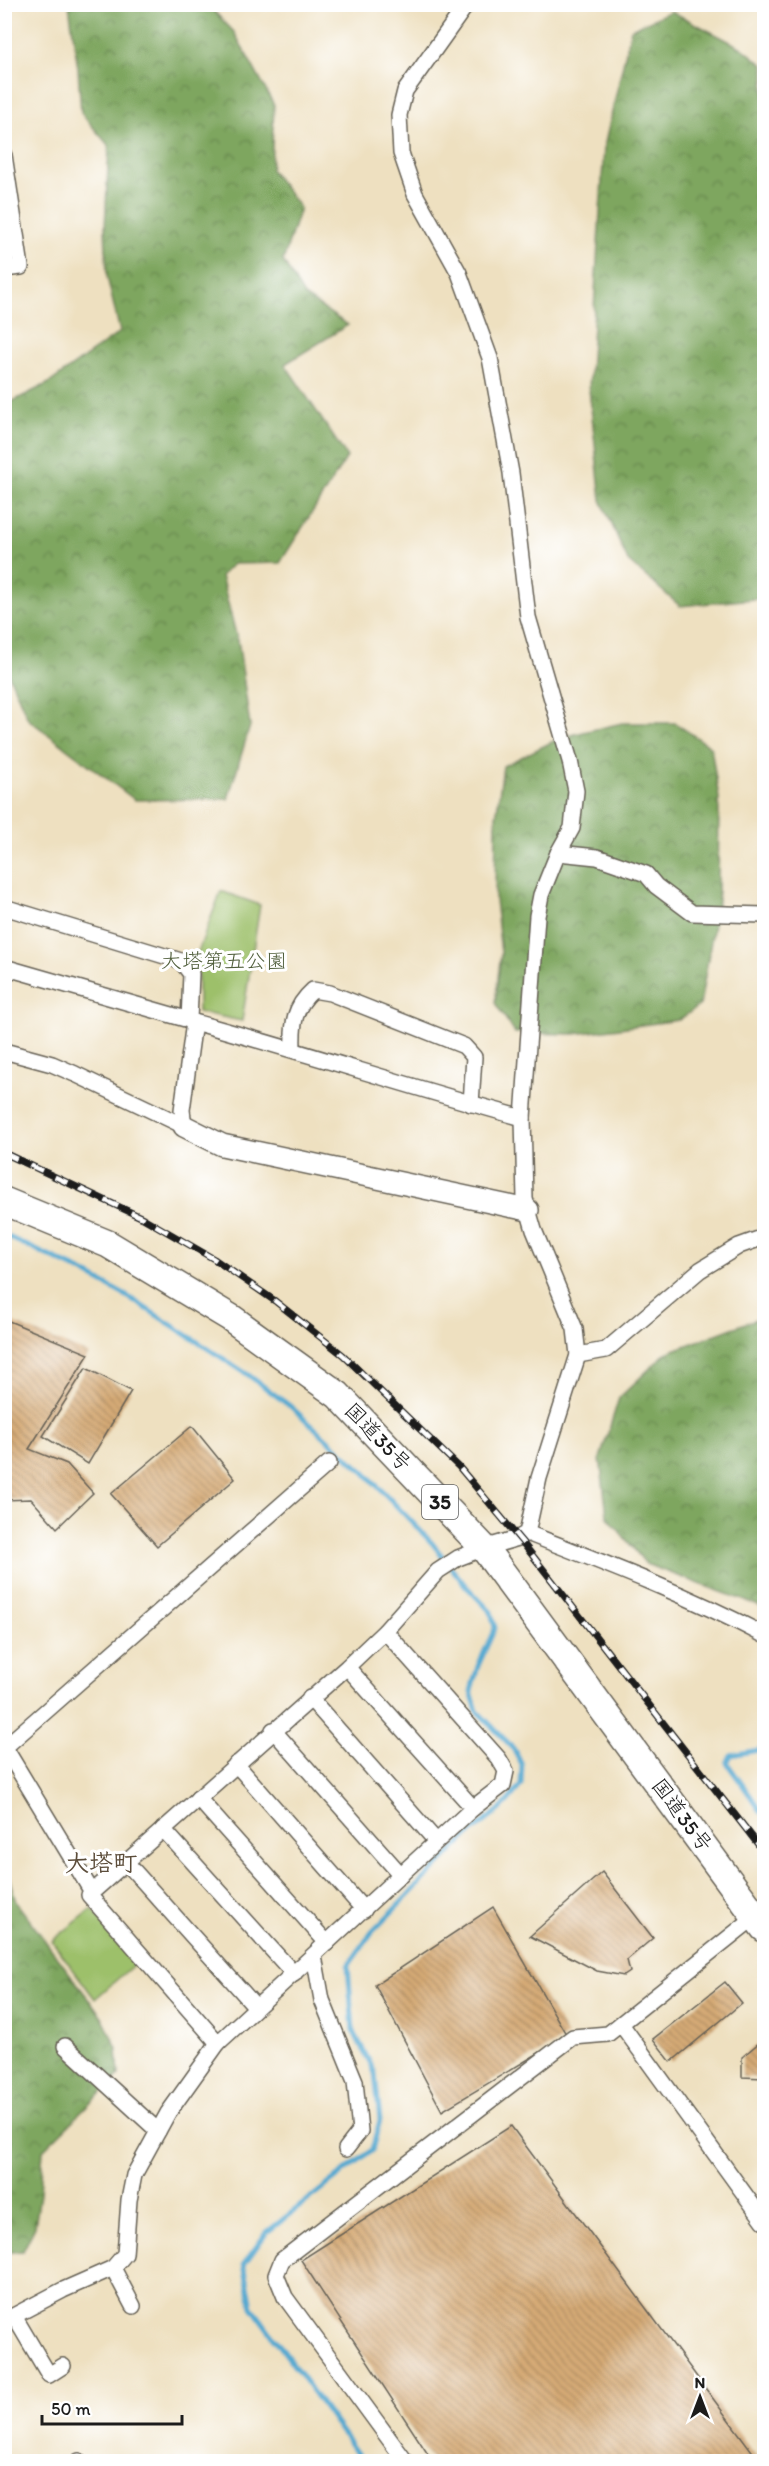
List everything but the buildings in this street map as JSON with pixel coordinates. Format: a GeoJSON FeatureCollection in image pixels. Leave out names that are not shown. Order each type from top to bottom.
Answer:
{"type":"FeatureCollection","features":[{"type":"Feature","properties":{"kind":"highway","name":"国道35号"},"geometry":{"type":"LineString","coordinates":[[4,1201],[108,1244],[231,1318],[338,1395],[484,1548],[760,1922]]}},
{"type":"Feature","properties":{"kind":"street"},"geometry":{"type":"LineString","coordinates":[[218,2043],[89,1895],[347,1667],[385,1630],[438,1570],[458,1558],[527,1533],[539,1478],[578,1355],[575,1329],[548,1266],[525,1198],[523,1118],[537,916],[541,895],[558,853],[572,828],[576,791],[570,761],[528,617],[511,472],[490,358],[459,273],[415,194],[401,153],[399,116],[405,91],[467,4]]}},
{"type":"Feature","properties":{"kind":"street"},"geometry":{"type":"LineString","coordinates":[[4,155],[21,267],[4,269]]}},
{"type":"Feature","properties":{"kind":"street"},"geometry":{"type":"LineString","coordinates":[[558,853],[597,857],[646,874],[656,886],[692,913],[765,915]]}},
{"type":"Feature","properties":{"kind":"street"},"geometry":{"type":"LineString","coordinates":[[4,907],[182,962],[191,974],[191,1021],[182,1110],[184,1126]]}},
{"type":"Feature","properties":{"kind":"street"},"geometry":{"type":"LineString","coordinates":[[4,967],[293,1049],[405,1085],[523,1118]]}},
{"type":"Feature","properties":{"kind":"street"},"geometry":{"type":"LineString","coordinates":[[293,1049],[292,1029],[300,1002],[313,990],[330,993],[464,1046],[474,1057],[471,1104]]}},
{"type":"Feature","properties":{"kind":"street"},"geometry":{"type":"LineString","coordinates":[[4,1051],[67,1071],[125,1096],[222,1145],[528,1210]]}},
{"type":"Feature","properties":{"kind":"street"},"geometry":{"type":"LineString","coordinates":[[578,1355],[606,1350],[700,1270],[739,1246],[765,1237]]}},
{"type":"Feature","properties":{"kind":"street"},"geometry":{"type":"LineString","coordinates":[[92,1892],[5,1746],[329,1463]]}},
{"type":"Feature","properties":{"kind":"street"},"geometry":{"type":"LineString","coordinates":[[527,1533],[602,1562],[736,1620],[765,1635]]}},
{"type":"Feature","properties":{"kind":"street"},"geometry":{"type":"LineString","coordinates":[[63,2366],[45,2378],[9,2318],[63,2290],[113,2268],[125,2254],[129,2200],[134,2175],[168,2113],[218,2043],[436,1841],[503,1785],[506,1772],[499,1759],[385,1630]]}},
{"type":"Feature","properties":{"kind":"street"},"geometry":{"type":"LineString","coordinates":[[347,1667],[473,1809]]}},
{"type":"Feature","properties":{"kind":"street"},"geometry":{"type":"LineString","coordinates":[[310,1698],[436,1841]]}},
{"type":"Feature","properties":{"kind":"street"},"geometry":{"type":"LineString","coordinates":[[273,1730],[401,1875]]}},
{"type":"Feature","properties":{"kind":"street"},"geometry":{"type":"LineString","coordinates":[[236,1764],[364,1910]]}},
{"type":"Feature","properties":{"kind":"street"},"geometry":{"type":"LineString","coordinates":[[198,1798],[327,1943]]}},
{"type":"Feature","properties":{"kind":"street"},"geometry":{"type":"LineString","coordinates":[[163,1829],[294,1974]]}},
{"type":"Feature","properties":{"kind":"street"},"geometry":{"type":"LineString","coordinates":[[126,1862],[256,2007]]}},
{"type":"Feature","properties":{"kind":"street"},"geometry":{"type":"LineString","coordinates":[[406,2462],[285,2296],[276,2275],[282,2260],[573,2037],[608,2034],[760,1922]]}},
{"type":"Feature","properties":{"kind":"street"},"geometry":{"type":"LineString","coordinates":[[314,1956],[322,2000],[355,2081],[360,2131],[346,2149]]}},
{"type":"Feature","properties":{"kind":"street"},"geometry":{"type":"LineString","coordinates":[[621,2024],[765,2221]]}},
{"type":"Feature","properties":{"kind":"street"},"geometry":{"type":"LineString","coordinates":[[64,2046],[158,2131]]}},
{"type":"Feature","properties":{"kind":"street"},"geometry":{"type":"LineString","coordinates":[[113,2268],[133,2306]]}},
{"type":"Feature","properties":{"kind":"green space"},"geometry":{"type":"Polygon","coordinates":[[[69,5],[208,5],[234,32],[274,105],[271,170],[300,208],[283,261],[304,296],[348,325],[285,364],[347,457],[280,563],[233,564],[221,576],[239,646],[250,726],[228,799],[135,800],[28,719],[5,666],[5,616],[12,582],[4,578],[5,405],[49,383],[120,332],[107,277],[105,227],[109,146],[81,113],[78,69],[69,5]]]}},
{"type":"Feature","properties":{"kind":"green space"},"geometry":{"type":"Polygon","coordinates":[[[671,11],[742,48],[764,65],[764,598],[680,606],[628,561],[601,500],[589,389],[604,147],[631,29],[671,11]]]}},
{"type":"Feature","properties":{"kind":"green space"},"geometry":{"type":"Polygon","coordinates":[[[622,723],[675,723],[711,747],[719,798],[718,901],[700,1005],[679,1020],[575,1034],[515,1033],[495,1003],[501,953],[495,900],[496,817],[503,766],[562,737],[622,723]]]}},
{"type":"Feature","properties":{"kind":"green space","name":"大塔第五公園"},"geometry":{"type":"Polygon","coordinates":[[[221,891],[260,905],[242,1021],[198,1012],[198,952],[221,891]]]}},
{"type":"Feature","properties":{"kind":"green space"},"geometry":{"type":"Polygon","coordinates":[[[764,1316],[764,1608],[646,1564],[607,1516],[600,1458],[619,1398],[666,1353],[764,1316]]]}},
{"type":"Feature","properties":{"kind":"green space"},"geometry":{"type":"Polygon","coordinates":[[[4,1860],[16,1902],[103,2018],[117,2049],[119,2075],[43,2150],[35,2227],[23,2251],[5,2253],[4,1860]]]}},
{"type":"Feature","properties":{"kind":"green space"},"geometry":{"type":"Polygon","coordinates":[[[92,1909],[138,1961],[95,1999],[52,1941],[92,1909]]]}},
{"type":"Feature","properties":{"kind":"waterway"},"geometry":{"type":"LineString","coordinates":[[4,1235],[83,1272],[130,1298],[247,1374],[290,1406],[364,1472],[432,1543],[465,1585],[491,1612],[495,1628],[478,1666],[471,1691],[477,1711],[513,1748],[522,1764],[521,1785],[502,1808],[468,1835],[372,1932],[348,1966],[353,2030],[375,2073],[380,2120],[372,2150],[267,2232],[244,2264],[252,2307],[363,2462]]}},
{"type":"Feature","properties":{"kind":"waterway"},"geometry":{"type":"LineString","coordinates":[[764,1749],[731,1755],[727,1763],[764,1815]]}},
{"type":"Feature","properties":{"kind":"railway"},"geometry":{"type":"LineString","coordinates":[[4,1153],[143,1218],[214,1259],[275,1301],[343,1355],[459,1467],[522,1542],[764,1852]]}},
{"type":"Feature","properties":{"kind":"district","name":"大塔町"},"geometry":{"type":"Point","coordinates":[101,1863]}}]}
